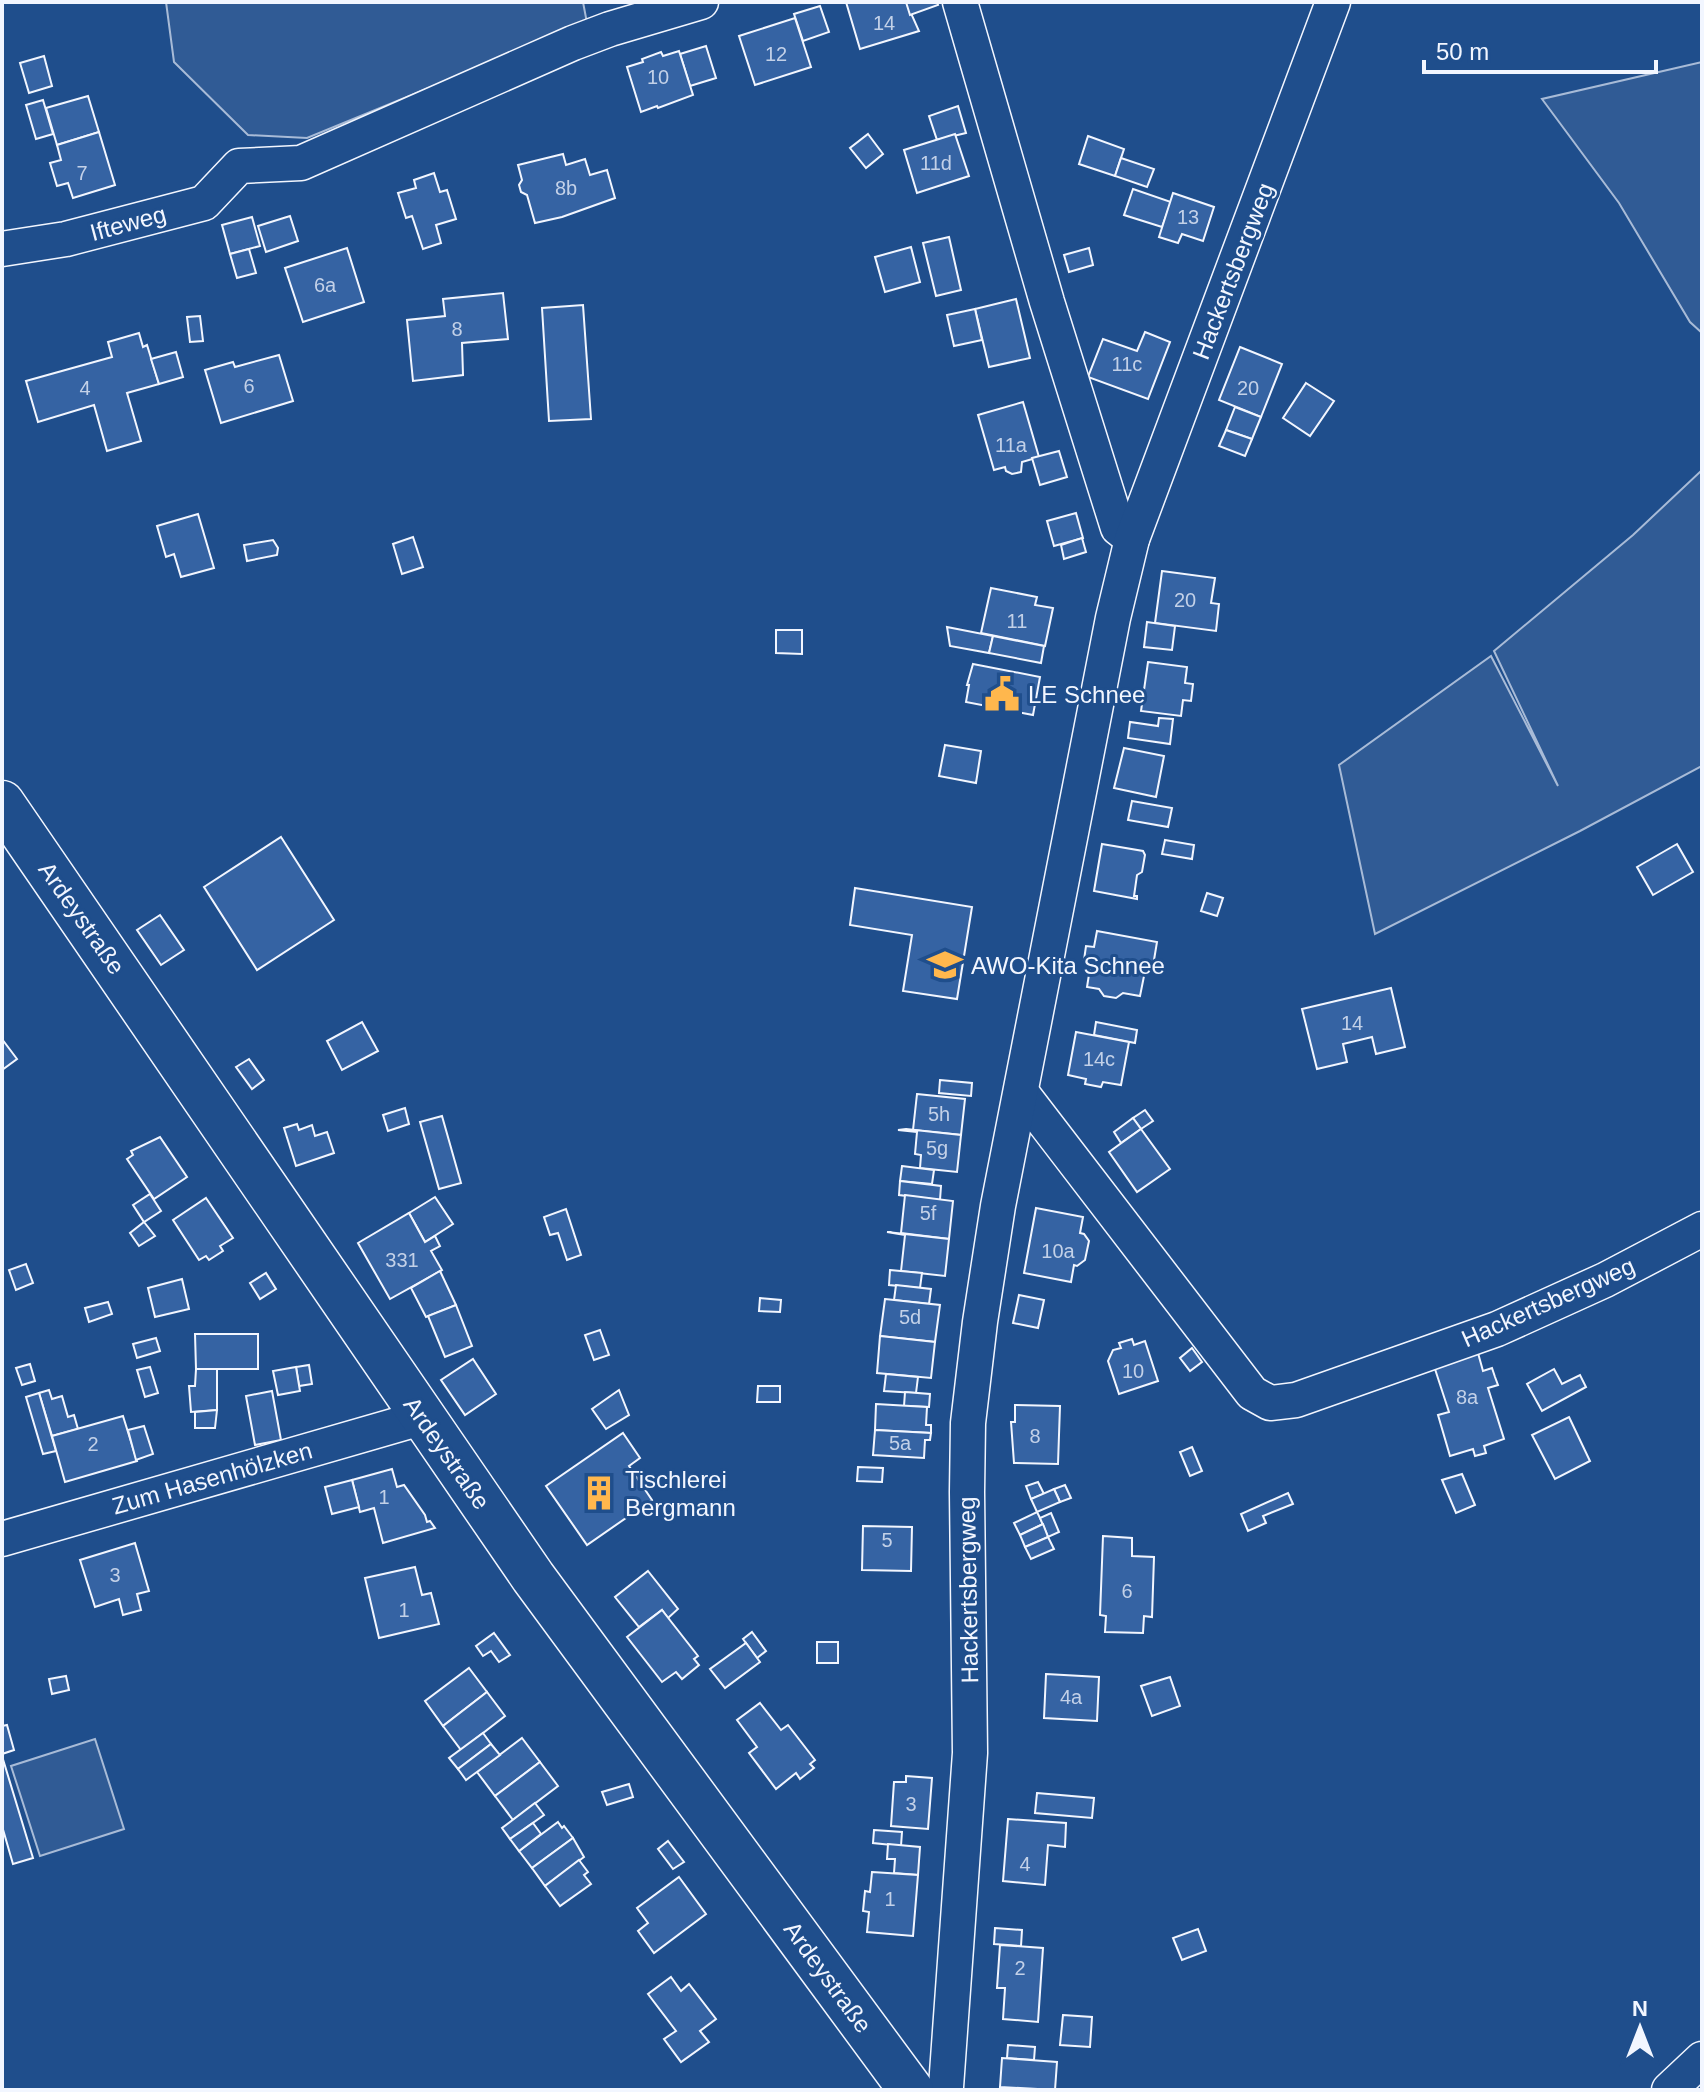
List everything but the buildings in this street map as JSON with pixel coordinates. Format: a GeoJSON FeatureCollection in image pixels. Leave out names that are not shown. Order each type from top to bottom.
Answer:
{"type":"FeatureCollection","features":[{"type":"Feature","properties":{"kind":"main road","name":"Ardeystraße"},"geometry":{"type":"LineString","coordinates":[[2,803],[244,1153],[421,1418],[533,1577],[911,2090]]}},
{"type":"Feature","properties":{"kind":"street","name":"Ifteweg"},"geometry":{"type":"LineString","coordinates":[[2,249],[66,239],[204,203],[239,166],[301,163],[573,43],[701,2]]}},
{"type":"Feature","properties":{"kind":"street"},"geometry":{"type":"LineString","coordinates":[[960,2],[1047,302],[1113,513],[1118,528],[1132,539]]}},
{"type":"Feature","properties":{"kind":"street","name":"Hackertsbergweg"},"geometry":{"type":"LineString","coordinates":[[942,2090],[946,2087],[970,1753],[968,1423],[982,1308],[1021,1092],[1113,618],[1132,539],[1333,2]]}},
{"type":"Feature","properties":{"kind":"street","name":"Hackertsbergweg"},"geometry":{"type":"LineString","coordinates":[[1021,1092],[1252,1393],[1270,1403],[1296,1400],[1497,1329],[1605,1280],[1702,1229]]}},
{"type":"Feature","properties":{"kind":"street","name":"Zum Hasenhölzken"},"geometry":{"type":"LineString","coordinates":[[2,1539],[421,1418]]}},
{"type":"Feature","properties":{"kind":"street"},"geometry":{"type":"LineString","coordinates":[[1669,2090],[1702,2059]]}},
{"type":"Feature","properties":{"kind":"shaded area"},"geometry":{"type":"Polygon","coordinates":[[[166,2],[583,2],[587,23],[307,138],[248,135],[174,62],[166,2]]]}},
{"type":"Feature","properties":{"kind":"shaded area"},"geometry":{"type":"Polygon","coordinates":[[[1702,62],[1702,333],[1690,322],[1619,203],[1542,99],[1702,62]]]}},
{"type":"Feature","properties":{"kind":"shaded area"},"geometry":{"type":"Polygon","coordinates":[[[1702,470],[1702,766],[1375,934],[1339,765],[1491,656],[1558,786],[1494,651],[1633,535],[1702,470]]]}},
{"type":"Feature","properties":{"kind":"shaded area"},"geometry":{"type":"Polygon","coordinates":[[[95,1739],[124,1829],[40,1856],[11,1766],[95,1739]]]}},
{"type":"Feature","properties":{"kind":"place","name":"LE Schnee"},"geometry":{"type":"Point","coordinates":[1002,694]}},
{"type":"Feature","properties":{"kind":"place","name":"AWO-Kita Schnee"},"geometry":{"type":"Point","coordinates":[945,965]}},
{"type":"Feature","properties":{"kind":"place","name":"Tischlerei Bergmann"},"geometry":{"type":"Point","coordinates":[599,1493]}}]}
